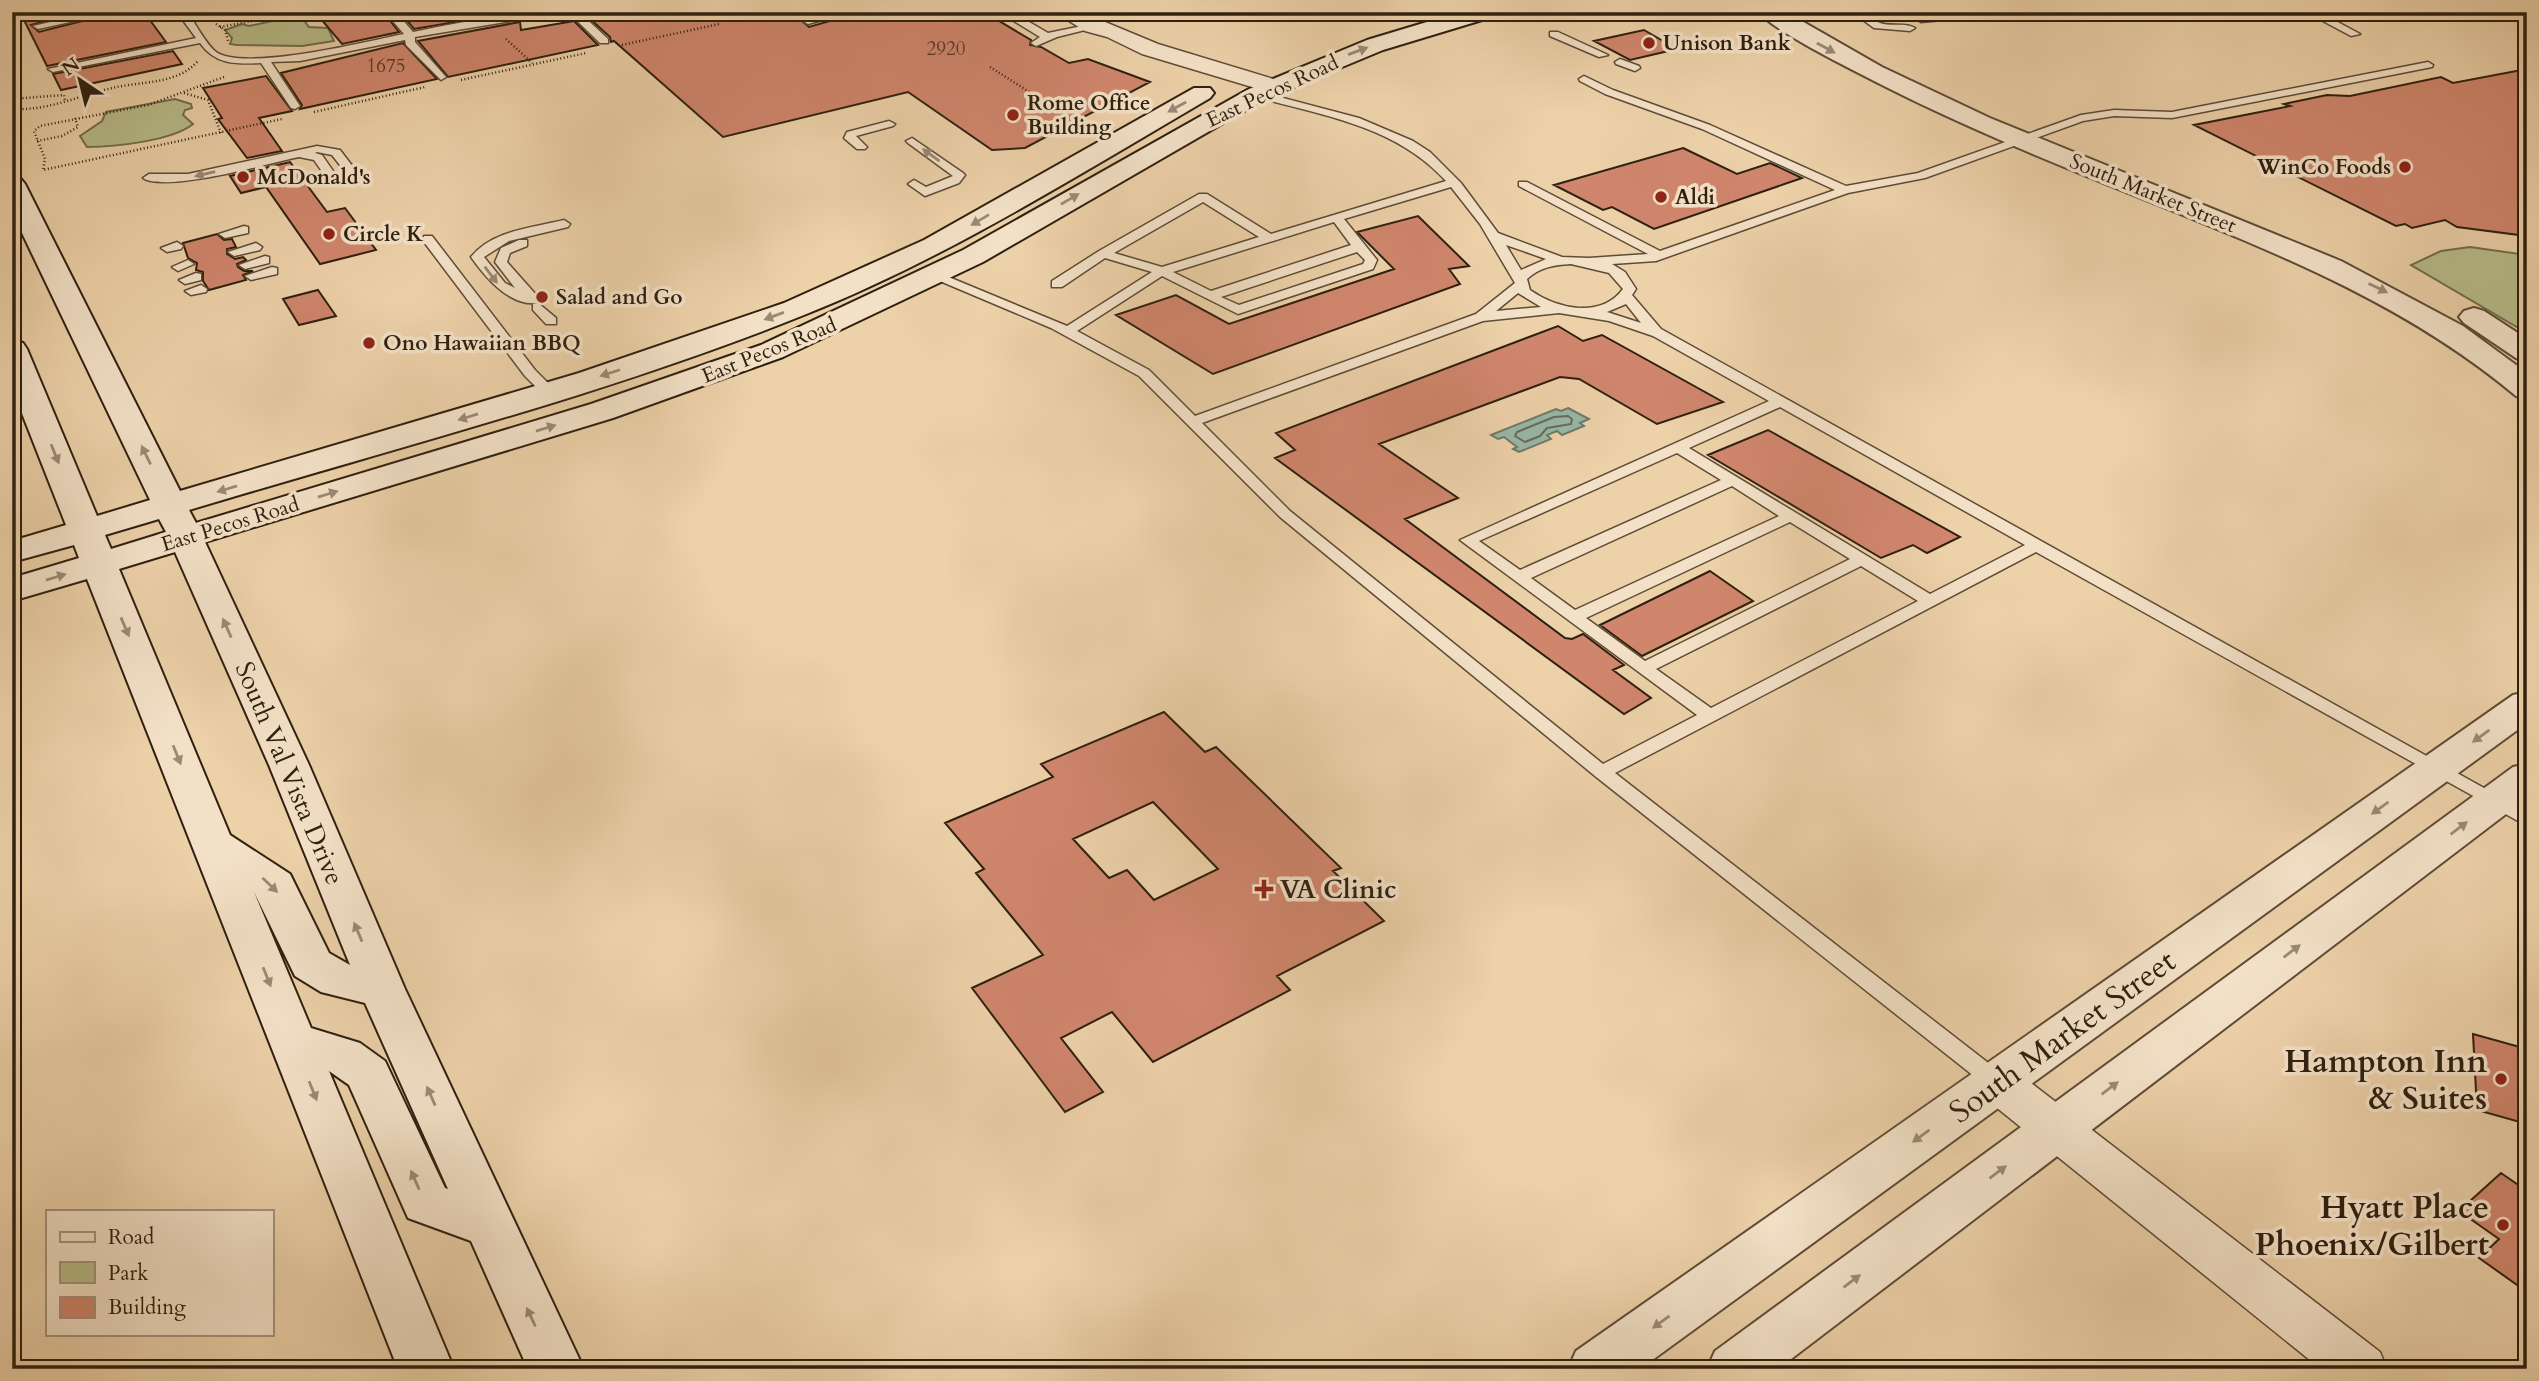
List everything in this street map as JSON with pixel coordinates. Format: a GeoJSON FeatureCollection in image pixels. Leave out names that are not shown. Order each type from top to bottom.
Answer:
{"type":"FeatureCollection","features":[{"type":"Feature","properties":{"kind":"main road","name":"East Pecos Road"},"geometry":{"type":"LineString","coordinates":[[1355,30],[1413,12]]}},
{"type":"Feature","properties":{"kind":"main road","name":"East Pecos Road"},"geometry":{"type":"LineString","coordinates":[[12,552],[549,392],[794,309],[974,225],[1053,176],[1247,85],[1484,12]]}},
{"type":"Feature","properties":{"kind":"main road","name":"South Market Street"},"geometry":{"type":"LineString","coordinates":[[1770,12],[1816,43],[1878,77],[2379,266],[2436,294],[2527,352]]}},
{"type":"Feature","properties":{"kind":"main road","name":"South Market Street"},"geometry":{"type":"LineString","coordinates":[[1804,12],[1904,70],[2033,136],[2343,271],[2438,322],[2476,347],[2527,389]]}},
{"type":"Feature","properties":{"kind":"main road","name":"East Pecos Road"},"geometry":{"type":"LineString","coordinates":[[12,590],[613,407],[724,370],[802,338],[934,276],[1247,85],[1269,62]]}},
{"type":"Feature","properties":{"kind":"main road","name":"South Val Vista Drive"},"geometry":{"type":"LineString","coordinates":[[12,184],[20,216],[186,538],[289,765],[382,989],[555,1369]]}},
{"type":"Feature","properties":{"kind":"main road"},"geometry":{"type":"LineString","coordinates":[[802,338],[832,307],[898,278],[899,275],[887,267]]}},
{"type":"Feature","properties":{"kind":"main road"},"geometry":{"type":"LineString","coordinates":[[12,349],[426,1369]]}},
{"type":"Feature","properties":{"kind":"main road","name":"South Market Street"},"geometry":{"type":"LineString","coordinates":[[1597,1369],[2527,704]]}},
{"type":"Feature","properties":{"kind":"main road"},"geometry":{"type":"LineString","coordinates":[[1735,1369],[2056,1129],[2516,799]]}},
{"type":"Feature","properties":{"kind":"main road"},"geometry":{"type":"LineString","coordinates":[[215,845],[275,886],[311,964],[337,980],[382,989]]}},
{"type":"Feature","properties":{"kind":"main road"},"geometry":{"type":"LineString","coordinates":[[293,1042],[340,1052],[357,1062],[368,1074],[426,1203],[489,1225]]}},
{"type":"Feature","properties":{"kind":"street"},"geometry":{"type":"LineString","coordinates":[[1065,12],[1091,27],[1094,37],[1116,48],[1247,85]]}},
{"type":"Feature","properties":{"kind":"street"},"geometry":{"type":"LineString","coordinates":[[1997,1083],[2361,1369]]}},
{"type":"Feature","properties":{"kind":"lane"},"geometry":{"type":"LineString","coordinates":[[38,26],[111,12]]}},
{"type":"Feature","properties":{"kind":"lane"},"geometry":{"type":"LineString","coordinates":[[182,12],[213,54],[237,61],[300,58],[471,23],[560,12]]}},
{"type":"Feature","properties":{"kind":"lane"},"geometry":{"type":"LineString","coordinates":[[390,12],[410,35],[410,43],[446,80]]}},
{"type":"Feature","properties":{"kind":"lane"},"geometry":{"type":"LineString","coordinates":[[573,12],[604,41]]}},
{"type":"Feature","properties":{"kind":"lane"},"geometry":{"type":"LineString","coordinates":[[808,21],[846,12]]}},
{"type":"Feature","properties":{"kind":"lane"},"geometry":{"type":"LineString","coordinates":[[1004,12],[1047,37]]}},
{"type":"Feature","properties":{"kind":"lane"},"geometry":{"type":"LineString","coordinates":[[1857,12],[1875,24],[1905,24]]}},
{"type":"Feature","properties":{"kind":"lane"},"geometry":{"type":"LineString","coordinates":[[2311,12],[2355,34]]}},
{"type":"Feature","properties":{"kind":"lane"},"geometry":{"type":"LineString","coordinates":[[2496,12],[2527,19]]}},
{"type":"Feature","properties":{"kind":"lane"},"geometry":{"type":"LineString","coordinates":[[1926,23],[1959,21]]}},
{"type":"Feature","properties":{"kind":"lane"},"geometry":{"type":"LineString","coordinates":[[1036,43],[1047,37],[1091,27]]}},
{"type":"Feature","properties":{"kind":"lane"},"geometry":{"type":"LineString","coordinates":[[1548,35],[1601,59],[1634,68]]}},
{"type":"Feature","properties":{"kind":"lane"},"geometry":{"type":"LineString","coordinates":[[53,69],[201,40]]}},
{"type":"Feature","properties":{"kind":"lane"},"geometry":{"type":"LineString","coordinates":[[265,61],[294,111]]}},
{"type":"Feature","properties":{"kind":"lane"},"geometry":{"type":"LineString","coordinates":[[1495,236],[1535,253],[1571,260],[1589,262],[1656,256],[1845,190],[1921,176],[2081,118],[2114,113],[2172,115],[2428,65]]}},
{"type":"Feature","properties":{"kind":"lane"},"geometry":{"type":"LineString","coordinates":[[1584,79],[1609,92],[1706,127],[1845,190]]}},
{"type":"Feature","properties":{"kind":"lane"},"geometry":{"type":"LineString","coordinates":[[1247,85],[1409,142],[1439,166],[1495,236],[1532,299],[1558,309]]}},
{"type":"Feature","properties":{"kind":"lane"},"geometry":{"type":"LineString","coordinates":[[1247,85],[1354,122]]}},
{"type":"Feature","properties":{"kind":"lane"},"geometry":{"type":"LineString","coordinates":[[876,114],[959,175],[955,181],[925,192],[915,184]]}},
{"type":"Feature","properties":{"kind":"lane"},"geometry":{"type":"LineString","coordinates":[[861,146],[850,138],[851,134],[889,124]]}},
{"type":"Feature","properties":{"kind":"lane"},"geometry":{"type":"LineString","coordinates":[[149,178],[188,178],[317,149],[336,152],[354,176]]}},
{"type":"Feature","properties":{"kind":"lane"},"geometry":{"type":"LineString","coordinates":[[295,153],[318,156],[334,180]]}},
{"type":"Feature","properties":{"kind":"lane"},"geometry":{"type":"LineString","coordinates":[[1068,331],[1162,271],[1452,183]]}},
{"type":"Feature","properties":{"kind":"lane"},"geometry":{"type":"LineString","coordinates":[[1523,184],[1656,256]]}},
{"type":"Feature","properties":{"kind":"lane"},"geometry":{"type":"LineString","coordinates":[[1057,284],[1103,254],[1203,197],[1269,238]]}},
{"type":"Feature","properties":{"kind":"lane"},"geometry":{"type":"LineString","coordinates":[[1103,254],[1162,271],[1238,310],[1369,266],[1371,260],[1337,218]]}},
{"type":"Feature","properties":{"kind":"lane"},"geometry":{"type":"LineString","coordinates":[[533,301],[499,286],[477,257],[485,247],[507,239],[567,227],[505,251],[501,262],[551,321]]}},
{"type":"Feature","properties":{"kind":"lane"},"geometry":{"type":"LineString","coordinates":[[230,243],[249,238],[230,243]]}},
{"type":"Feature","properties":{"kind":"lane"},"geometry":{"type":"LineString","coordinates":[[428,239],[530,373],[549,392]]}},
{"type":"Feature","properties":{"kind":"lane"},"geometry":{"type":"LineString","coordinates":[[1210,296],[1359,247]]}},
{"type":"Feature","properties":{"kind":"lane"},"geometry":{"type":"LineString","coordinates":[[1627,281],[1656,256]]}},
{"type":"Feature","properties":{"kind":"lane"},"geometry":{"type":"LineString","coordinates":[[1481,317],[1538,265],[1571,260]]}},
{"type":"Feature","properties":{"kind":"lane"},"geometry":{"type":"LineString","coordinates":[[1574,311],[1605,308],[1626,297],[1630,289],[1619,273],[1589,262]]}},
{"type":"Feature","properties":{"kind":"lane"},"geometry":{"type":"LineString","coordinates":[[248,271],[269,265]]}},
{"type":"Feature","properties":{"kind":"lane"},"geometry":{"type":"LineString","coordinates":[[934,276],[1068,331],[1144,373],[1284,514],[1602,772],[1997,1083]]}},
{"type":"Feature","properties":{"kind":"lane"},"geometry":{"type":"LineString","coordinates":[[1626,297],[1658,333]]}},
{"type":"Feature","properties":{"kind":"lane"},"geometry":{"type":"LineString","coordinates":[[1191,422],[1481,317],[1558,309],[1611,317],[1658,333],[2436,769],[2516,799]]}},
{"type":"Feature","properties":{"kind":"lane"},"geometry":{"type":"LineString","coordinates":[[1710,716],[1468,540],[1780,402]]}},
{"type":"Feature","properties":{"kind":"lane"},"geometry":{"type":"LineString","coordinates":[[1678,447],[1930,601]]}},
{"type":"Feature","properties":{"kind":"lane"},"geometry":{"type":"LineString","coordinates":[[1519,577],[1734,480]]}},
{"type":"Feature","properties":{"kind":"lane"},"geometry":{"type":"LineString","coordinates":[[1574,617],[1791,516]]}},
{"type":"Feature","properties":{"kind":"lane"},"geometry":{"type":"LineString","coordinates":[[1602,772],[2037,545]]}},
{"type":"Feature","properties":{"kind":"lane"},"geometry":{"type":"LineString","coordinates":[[1644,668],[1862,559]]}},
{"type":"Feature","properties":{"kind":"path"},"geometry":{"type":"LineString","coordinates":[[220,27],[303,12]]}},
{"type":"Feature","properties":{"kind":"path"},"geometry":{"type":"LineString","coordinates":[[749,17],[775,12]]}},
{"type":"Feature","properties":{"kind":"path"},"geometry":{"type":"LineString","coordinates":[[615,47],[731,16]]}},
{"type":"Feature","properties":{"kind":"path"},"geometry":{"type":"LineString","coordinates":[[503,36],[515,44],[533,64]]}},
{"type":"Feature","properties":{"kind":"path"},"geometry":{"type":"LineString","coordinates":[[446,80],[588,53]]}},
{"type":"Feature","properties":{"kind":"path"},"geometry":{"type":"LineString","coordinates":[[990,67],[1031,93]]}},
{"type":"Feature","properties":{"kind":"path"},"geometry":{"type":"LineString","coordinates":[[304,114],[428,87]]}},
{"type":"Feature","properties":{"kind":"path"},"geometry":{"type":"LineString","coordinates":[[181,92],[208,100],[220,133]]}},
{"type":"Feature","properties":{"kind":"path"},"geometry":{"type":"LineString","coordinates":[[12,99],[64,95],[65,102]]}},
{"type":"Feature","properties":{"kind":"path"},"geometry":{"type":"LineString","coordinates":[[38,127],[34,131],[45,159],[43,170],[220,133],[294,111]]}},
{"type":"Feature","properties":{"kind":"path"},"geometry":{"type":"LineString","coordinates":[[37,141],[62,136],[78,127],[75,118]]}},
{"type":"Feature","properties":{"kind":"green space"},"geometry":{"type":"Polygon","coordinates":[[[300,15],[309,27],[328,28],[334,41],[302,46],[237,45],[230,44],[232,38],[225,30],[242,24],[249,26],[300,15]]]}},
{"type":"Feature","properties":{"kind":"green space"},"geometry":{"type":"Polygon","coordinates":[[[175,99],[191,104],[192,108],[185,110],[183,115],[193,124],[184,130],[157,139],[112,146],[87,147],[80,136],[102,121],[106,112],[175,99]]]}},
{"type":"Feature","properties":{"kind":"green space"},"geometry":{"type":"Polygon","coordinates":[[[2470,247],[2527,255],[2527,333],[2411,265],[2441,251],[2470,247]]]}},
{"type":"Feature","properties":{"kind":"water"},"geometry":{"type":"Polygon","coordinates":[[[1568,408],[1589,419],[1580,423],[1584,426],[1562,435],[1557,431],[1547,435],[1551,439],[1519,452],[1513,449],[1517,447],[1504,437],[1498,439],[1491,435],[1556,409],[1561,411],[1568,408]]]}},
{"type":"Feature","properties":{"kind":"building"},"geometry":{"type":"Polygon","coordinates":[[[20,12],[81,12],[31,25],[39,32],[118,12],[144,12],[166,42],[47,66],[20,12]]]}},
{"type":"Feature","properties":{"kind":"building"},"geometry":{"type":"Polygon","coordinates":[[[315,12],[383,12],[399,32],[342,44],[315,12]]]}},
{"type":"Feature","properties":{"kind":"building"},"geometry":{"type":"Polygon","coordinates":[[[400,12],[515,12],[414,29],[400,12]]]}},
{"type":"Feature","properties":{"kind":"building"},"geometry":{"type":"Polygon","coordinates":[[[616,12],[640,12],[646,17],[667,12],[725,12],[733,19],[741,12],[822,12],[801,20],[809,27],[844,17],[845,20],[880,12],[984,12],[1031,40],[1030,45],[1041,47],[1069,63],[1088,59],[1150,82],[1025,148],[992,150],[908,92],[723,137],[614,41],[611,42],[610,37],[589,18],[616,12]]]}},
{"type":"Feature","properties":{"kind":"building"},"geometry":{"type":"Polygon","coordinates":[[[574,21],[598,45],[448,77],[418,41],[520,22],[521,30],[574,21]]]}},
{"type":"Feature","properties":{"kind":"building","name":"Unison Bank"},"geometry":{"type":"Polygon","coordinates":[[[1644,30],[1677,49],[1630,60],[1594,41],[1644,30]]]}},
{"type":"Feature","properties":{"kind":"building"},"geometry":{"type":"Polygon","coordinates":[[[403,43],[437,79],[300,109],[302,105],[281,73],[403,43]]]}},
{"type":"Feature","properties":{"kind":"building"},"geometry":{"type":"Polygon","coordinates":[[[173,51],[182,64],[61,90],[53,74],[173,51]]]}},
{"type":"Feature","properties":{"kind":"building","name":"WinCo Foods"},"geometry":{"type":"Polygon","coordinates":[[[2527,69],[2527,236],[2457,227],[2445,220],[2412,228],[2405,224],[2396,226],[2194,125],[2290,106],[2284,104],[2327,95],[2350,96],[2441,77],[2453,83],[2527,69]]]}},
{"type":"Feature","properties":{"kind":"building"},"geometry":{"type":"Polygon","coordinates":[[[266,76],[292,111],[259,118],[282,151],[247,158],[218,119],[222,118],[203,88],[266,76]]]}},
{"type":"Feature","properties":{"kind":"building","name":"Aldi"},"geometry":{"type":"Polygon","coordinates":[[[1683,148],[1737,174],[1770,163],[1802,178],[1654,229],[1612,207],[1603,210],[1554,185],[1683,148]]]}},
{"type":"Feature","properties":{"kind":"building"},"geometry":{"type":"Polygon","coordinates":[[[290,162],[327,212],[345,208],[376,250],[320,264],[266,187],[241,193],[230,176],[290,162]]]}},
{"type":"Feature","properties":{"kind":"building"},"geometry":{"type":"Polygon","coordinates":[[[1418,216],[1469,266],[1449,269],[1460,284],[1213,374],[1116,315],[1176,295],[1229,324],[1394,269],[1357,232],[1418,216]]]}},
{"type":"Feature","properties":{"kind":"building"},"geometry":{"type":"Polygon","coordinates":[[[217,234],[224,240],[232,239],[236,247],[227,249],[227,254],[235,259],[243,257],[246,260],[237,264],[238,267],[244,271],[253,271],[243,275],[246,280],[209,290],[203,281],[203,272],[196,270],[197,263],[188,258],[183,243],[217,234]]]}},
{"type":"Feature","properties":{"kind":"building"},"geometry":{"type":"Polygon","coordinates":[[[318,290],[336,316],[299,325],[283,299],[318,290]]]}},
{"type":"Feature","properties":{"kind":"building"},"geometry":{"type":"Polygon","coordinates":[[[1558,326],[1583,341],[1602,335],[1723,402],[1657,424],[1579,379],[1560,377],[1379,444],[1458,498],[1405,519],[1565,638],[1572,639],[1583,634],[1624,665],[1613,670],[1651,698],[1624,714],[1275,458],[1295,450],[1276,433],[1558,326]]]}},
{"type":"Feature","properties":{"kind":"building"},"geometry":{"type":"Polygon","coordinates":[[[1768,430],[1960,537],[1927,553],[1913,545],[1881,558],[1708,455],[1768,430]]]}},
{"type":"Feature","properties":{"kind":"building"},"geometry":{"type":"Polygon","coordinates":[[[1710,571],[1753,601],[1642,656],[1600,625],[1710,571]]]}},
{"type":"Feature","properties":{"kind":"building","name":"VA Clinic"},"geometry":{"type":"Polygon","coordinates":[[[1164,712],[1205,752],[1216,747],[1341,868],[1333,871],[1384,921],[1277,976],[1290,990],[1153,1062],[1112,1012],[1061,1038],[1103,1092],[1065,1112],[972,988],[1043,955],[976,873],[984,869],[945,823],[1053,777],[1041,764],[1164,712]],[[1153,802],[1073,839],[1109,878],[1127,870],[1154,900],[1218,869],[1153,802]]]}},
{"type":"Feature","properties":{"kind":"building","name":"Hampton Inn & Suites"},"geometry":{"type":"Polygon","coordinates":[[[2473,1034],[2527,1049],[2527,1124],[2477,1110],[2473,1034]]]}},
{"type":"Feature","properties":{"kind":"building","name":"Hyatt Place Phoenix/Gilbert"},"geometry":{"type":"Polygon","coordinates":[[[2501,1173],[2527,1191],[2527,1292],[2479,1258],[2499,1239],[2459,1211],[2501,1173]]]}},
{"type":"Feature","properties":{"kind":"place","name":"Unison Bank"},"geometry":{"type":"Point","coordinates":[1649,43]}},
{"type":"Feature","properties":{"kind":"place","name":"Rome Office Building"},"geometry":{"type":"Point","coordinates":[1013,115]}},
{"type":"Feature","properties":{"kind":"place","name":"WinCo Foods"},"geometry":{"type":"Point","coordinates":[2405,167]}},
{"type":"Feature","properties":{"kind":"place","name":"McDonald's"},"geometry":{"type":"Point","coordinates":[243,177]}},
{"type":"Feature","properties":{"kind":"place","name":"Aldi"},"geometry":{"type":"Point","coordinates":[1661,197]}},
{"type":"Feature","properties":{"kind":"place","name":"Circle K"},"geometry":{"type":"Point","coordinates":[329,234]}},
{"type":"Feature","properties":{"kind":"place","name":"Salad and Go"},"geometry":{"type":"Point","coordinates":[542,297]}},
{"type":"Feature","properties":{"kind":"place","name":"Ono Hawaiian BBQ"},"geometry":{"type":"Point","coordinates":[369,343]}},
{"type":"Feature","properties":{"kind":"place","name":"VA Clinic"},"geometry":{"type":"Point","coordinates":[1264,889]}},
{"type":"Feature","properties":{"kind":"place","name":"Hampton Inn & Suites"},"geometry":{"type":"Point","coordinates":[2501,1079]}},
{"type":"Feature","properties":{"kind":"place","name":"Hyatt Place Phoenix/Gilbert"},"geometry":{"type":"Point","coordinates":[2503,1225]}}]}
